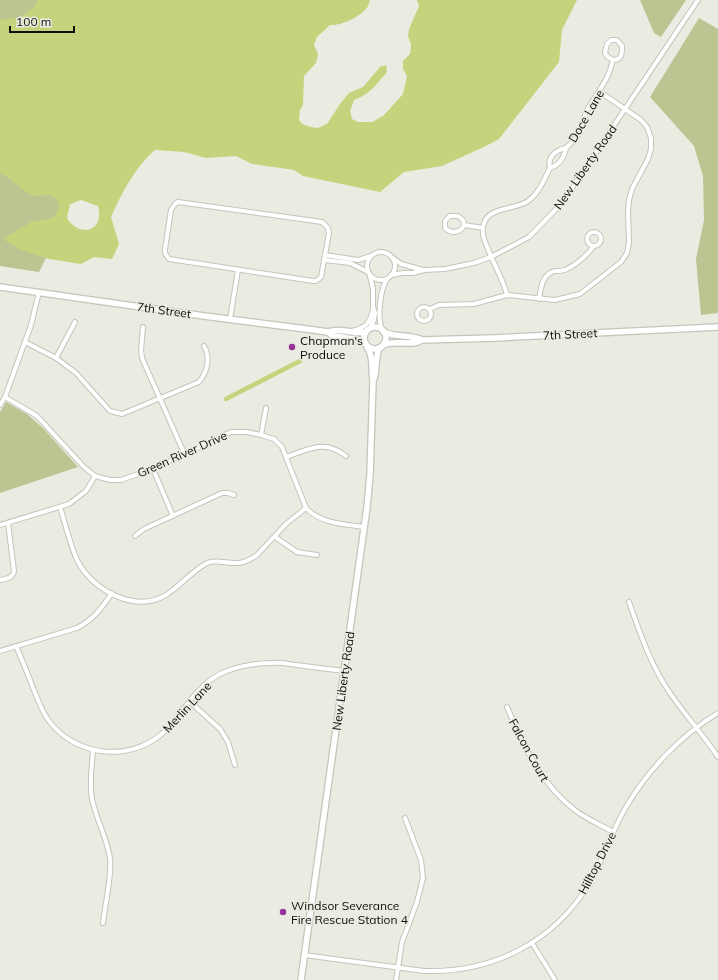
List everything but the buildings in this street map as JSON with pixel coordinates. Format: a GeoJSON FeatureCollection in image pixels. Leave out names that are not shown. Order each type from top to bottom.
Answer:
{"type":"FeatureCollection","features":[{"type":"Feature","properties":{"kind":"street","name":"New Liberty Road"},"geometry":{"type":"LineString","coordinates":[[390,276],[403,273],[413,274],[424,270],[457,267],[491,257],[529,237],[562,203],[698,0]]}},
{"type":"Feature","properties":{"kind":"street","name":"Doce Lane"},"geometry":{"type":"LineString","coordinates":[[611,40],[621,43],[622,46],[621,55],[619,58],[613,60],[609,59],[605,53],[607,44],[611,40]]}},
{"type":"Feature","properties":{"kind":"street","name":"Doce Lane"},"geometry":{"type":"LineString","coordinates":[[483,228],[486,220],[491,214],[498,210],[519,206],[527,202],[536,194],[550,168],[549,163],[552,156],[559,149],[566,148],[573,142],[579,132],[588,108],[600,92],[610,72],[613,60]]}},
{"type":"Feature","properties":{"kind":"street"},"geometry":{"type":"LineString","coordinates":[[430,309],[439,305],[474,304],[506,295],[555,300],[580,294],[621,262],[627,253],[629,242],[629,200],[632,189],[648,159],[651,149],[651,138],[647,127],[641,120],[600,92]]}},
{"type":"Feature","properties":{"kind":"street","name":"Doce Lane"},"geometry":{"type":"LineString","coordinates":[[550,168],[555,167],[560,162],[566,148]]}},
{"type":"Feature","properties":{"kind":"street"},"geometry":{"type":"LineString","coordinates":[[182,202],[322,222],[328,228],[329,233],[325,258],[321,277],[316,281],[169,259],[165,253],[165,249],[171,210],[175,204],[182,202]]}},
{"type":"Feature","properties":{"kind":"street"},"geometry":{"type":"LineString","coordinates":[[450,216],[461,218],[464,225],[463,228],[457,232],[447,230],[444,224],[445,220],[450,216]]}},
{"type":"Feature","properties":{"kind":"street"},"geometry":{"type":"LineString","coordinates":[[464,225],[483,228],[483,236],[496,270],[503,282],[506,295]]}},
{"type":"Feature","properties":{"kind":"street"},"geometry":{"type":"LineString","coordinates":[[539,299],[542,284],[546,276],[553,272],[566,270],[589,253],[594,246]]}},
{"type":"Feature","properties":{"kind":"street"},"geometry":{"type":"LineString","coordinates":[[325,258],[359,260],[371,256],[377,252],[384,252],[392,257],[395,266],[384,284],[381,296],[380,320],[386,337],[381,347],[374,350],[366,346],[364,337],[374,320],[373,289],[367,262],[371,256]]}},
{"type":"Feature","properties":{"kind":"street","name":"New Liberty Road"},"geometry":{"type":"LineString","coordinates":[[392,257],[401,264],[424,270]]}},
{"type":"Feature","properties":{"kind":"street"},"geometry":{"type":"LineString","coordinates":[[325,258],[350,263],[369,273],[372,277],[380,280],[390,276]]}},
{"type":"Feature","properties":{"kind":"street"},"geometry":{"type":"LineString","coordinates":[[230,319],[238,270]]}},
{"type":"Feature","properties":{"kind":"street","name":"7th Street"},"geometry":{"type":"LineString","coordinates":[[0,287],[328,332],[335,330],[359,333],[368,330]]}},
{"type":"Feature","properties":{"kind":"street"},"geometry":{"type":"LineString","coordinates":[[0,405],[5,397],[25,342],[34,315],[39,292]]}},
{"type":"Feature","properties":{"kind":"street"},"geometry":{"type":"LineString","coordinates":[[350,332],[368,324],[373,307]]}},
{"type":"Feature","properties":{"kind":"street"},"geometry":{"type":"LineString","coordinates":[[56,358],[75,322]]}},
{"type":"Feature","properties":{"kind":"street","name":"7th Street"},"geometry":{"type":"LineString","coordinates":[[383,331],[391,335],[418,338],[422,340],[718,326]]}},
{"type":"Feature","properties":{"kind":"street"},"geometry":{"type":"LineString","coordinates":[[143,327],[141,350],[142,358],[184,453]]}},
{"type":"Feature","properties":{"kind":"street"},"geometry":{"type":"LineString","coordinates":[[368,330],[378,328],[383,331]]}},
{"type":"Feature","properties":{"kind":"street","name":"7th Street"},"geometry":{"type":"LineString","coordinates":[[328,332],[333,336],[360,340],[366,346]]}},
{"type":"Feature","properties":{"kind":"street","name":"7th Street"},"geometry":{"type":"LineString","coordinates":[[381,347],[393,342],[417,343],[422,340]]}},
{"type":"Feature","properties":{"kind":"street"},"geometry":{"type":"LineString","coordinates":[[25,342],[56,358],[76,373],[110,411],[122,414],[199,382],[205,375],[207,368],[208,352],[204,346]]}},
{"type":"Feature","properties":{"kind":"street","name":"New Liberty Road"},"geometry":{"type":"LineString","coordinates":[[301,980],[370,483],[373,381],[371,372],[372,356],[366,346]]}},
{"type":"Feature","properties":{"kind":"street","name":"New Liberty Road"},"geometry":{"type":"LineString","coordinates":[[373,381],[376,372],[376,358],[381,347]]}},
{"type":"Feature","properties":{"kind":"street"},"geometry":{"type":"LineString","coordinates":[[0,525],[69,504],[86,491],[95,476],[84,467],[37,416],[5,397]]}},
{"type":"Feature","properties":{"kind":"street"},"geometry":{"type":"LineString","coordinates":[[261,434],[266,408]]}},
{"type":"Feature","properties":{"kind":"street","name":"Green River Drive"},"geometry":{"type":"LineString","coordinates":[[95,476],[110,480],[120,480],[153,469],[231,432],[261,434],[274,439],[282,447],[306,508]]}},
{"type":"Feature","properties":{"kind":"street"},"geometry":{"type":"LineString","coordinates":[[286,457],[325,446],[337,449],[346,456]]}},
{"type":"Feature","properties":{"kind":"street"},"geometry":{"type":"LineString","coordinates":[[153,469],[173,516]]}},
{"type":"Feature","properties":{"kind":"street"},"geometry":{"type":"LineString","coordinates":[[134,536],[144,529],[222,493],[234,495]]}},
{"type":"Feature","properties":{"kind":"street"},"geometry":{"type":"LineString","coordinates":[[60,507],[78,560],[92,580],[102,588],[126,600],[136,602],[149,602],[165,595],[207,564],[214,562],[239,563],[252,558],[275,537],[286,524],[306,508],[324,521],[364,527]]}},
{"type":"Feature","properties":{"kind":"street"},"geometry":{"type":"LineString","coordinates":[[0,580],[8,578],[14,574],[14,563],[8,523]]}},
{"type":"Feature","properties":{"kind":"street"},"geometry":{"type":"LineString","coordinates":[[275,537],[296,552],[317,554]]}},
{"type":"Feature","properties":{"kind":"street"},"geometry":{"type":"LineString","coordinates":[[0,651],[77,628],[88,622],[100,611],[112,593]]}},
{"type":"Feature","properties":{"kind":"street"},"geometry":{"type":"LineString","coordinates":[[629,602],[642,638],[658,673],[675,700],[718,757]]}},
{"type":"Feature","properties":{"kind":"street","name":"Merlin Lane"},"geometry":{"type":"LineString","coordinates":[[16,646],[40,706],[49,721],[61,734],[71,741],[93,750],[111,752],[120,752],[136,748],[159,737],[205,684],[226,671],[272,662],[344,671]]}},
{"type":"Feature","properties":{"kind":"street"},"geometry":{"type":"LineString","coordinates":[[189,701],[220,730],[228,742],[235,764]]}},
{"type":"Feature","properties":{"kind":"street","name":"Falcon Court"},"geometry":{"type":"LineString","coordinates":[[507,707],[538,770],[551,789],[563,801],[580,814],[613,832]]}},
{"type":"Feature","properties":{"kind":"street","name":"Hilltop Drive"},"geometry":{"type":"LineString","coordinates":[[304,955],[424,972],[458,970],[491,963],[532,943],[556,924],[574,905],[595,873],[613,832],[629,802],[652,770],[672,749],[718,713]]}},
{"type":"Feature","properties":{"kind":"street"},"geometry":{"type":"LineString","coordinates":[[93,750],[91,795],[94,808],[107,843],[110,861],[103,923]]}},
{"type":"Feature","properties":{"kind":"street"},"geometry":{"type":"LineString","coordinates":[[396,980],[402,942],[418,902],[424,878],[422,860],[405,818]]}},
{"type":"Feature","properties":{"kind":"street"},"geometry":{"type":"LineString","coordinates":[[532,943],[556,980]]}},
{"type":"Feature","properties":{"kind":"shaded area"},"geometry":{"type":"Polygon","coordinates":[[[0,0],[58,0],[0,27],[0,0]]]}},
{"type":"Feature","properties":{"kind":"shaded area"},"geometry":{"type":"Polygon","coordinates":[[[37,0],[370,0],[367,8],[359,15],[339,24],[330,25],[317,37],[314,45],[318,54],[316,63],[304,76],[303,105],[300,110],[299,120],[302,124],[318,128],[327,124],[349,93],[363,87],[380,67],[386,65],[387,72],[369,91],[354,100],[350,111],[352,119],[358,122],[372,122],[383,116],[403,94],[407,76],[403,69],[403,61],[410,54],[411,45],[408,36],[409,29],[419,6],[417,0],[577,0],[562,30],[559,62],[499,139],[486,146],[442,166],[404,172],[380,192],[303,176],[294,170],[252,164],[236,156],[206,158],[184,152],[155,150],[135,172],[119,199],[111,217],[119,244],[112,259],[94,257],[81,264],[49,259],[21,250],[3,239],[33,221],[50,219],[55,215],[59,207],[57,200],[51,195],[32,196],[0,172],[0,20],[21,17],[36,5],[37,0]],[[81,200],[70,204],[67,218],[78,228],[84,230],[90,229],[98,222],[98,206],[81,200]]]}},
{"type":"Feature","properties":{"kind":"shaded area"},"geometry":{"type":"Polygon","coordinates":[[[640,0],[686,0],[661,37],[654,33],[640,0]]]}},
{"type":"Feature","properties":{"kind":"shaded area"},"geometry":{"type":"Polygon","coordinates":[[[699,18],[718,29],[718,313],[701,315],[696,259],[704,220],[703,176],[694,146],[650,97],[699,18]]]}},
{"type":"Feature","properties":{"kind":"shaded area"},"geometry":{"type":"Polygon","coordinates":[[[0,107],[66,181],[56,238],[39,272],[0,266],[0,107]]]}},
{"type":"Feature","properties":{"kind":"shaded area"},"geometry":{"type":"Polygon","coordinates":[[[6,402],[27,414],[43,428],[78,467],[0,493],[0,412],[6,402]]]}},
{"type":"Feature","properties":{"kind":"waterway"},"geometry":{"type":"LineString","coordinates":[[226,399],[300,361]]}},
{"type":"Feature","properties":{"kind":"place","name":"Chapman's Produce"},"geometry":{"type":"Point","coordinates":[292,347]}},
{"type":"Feature","properties":{"kind":"place","name":"Windsor Severance Fire Rescue Station 4"},"geometry":{"type":"Point","coordinates":[283,912]}}]}
